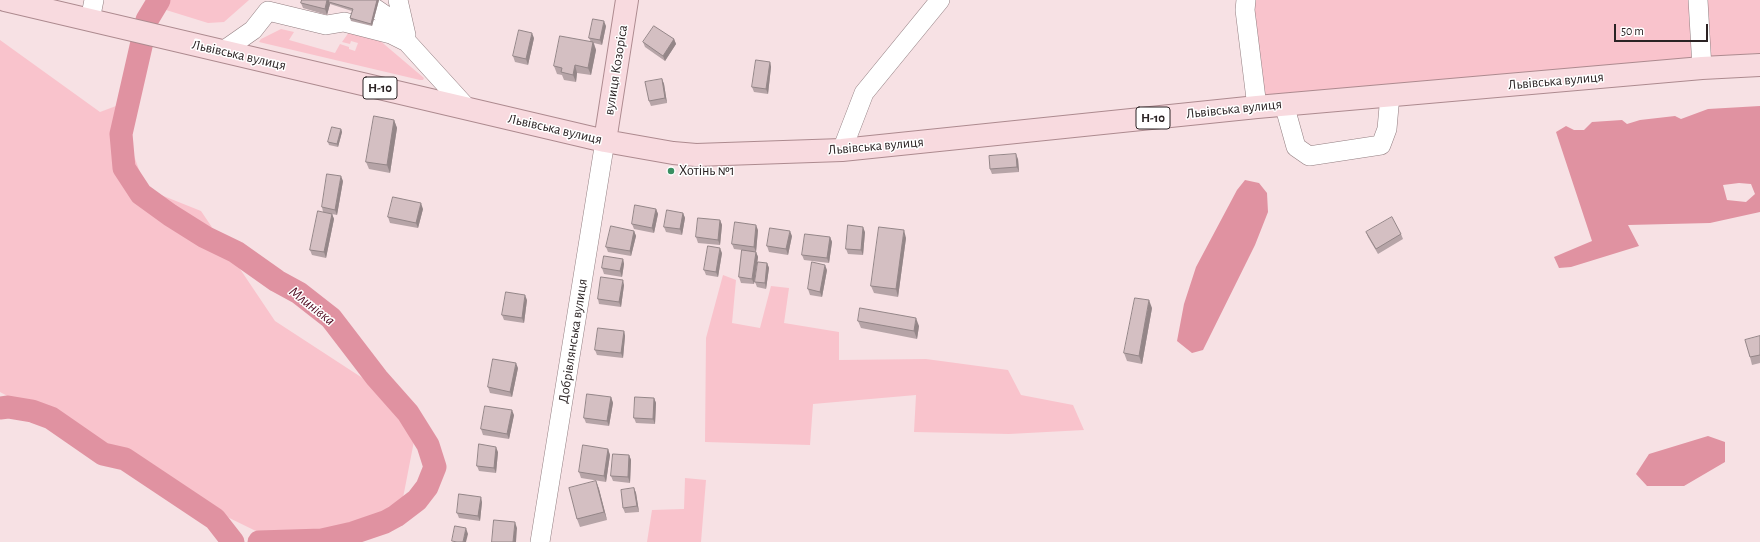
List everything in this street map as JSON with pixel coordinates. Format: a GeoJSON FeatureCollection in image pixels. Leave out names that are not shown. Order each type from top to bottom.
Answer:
{"type":"FeatureCollection","features":[{"type":"Feature","properties":{"kind":"main road","name":"Львівська вулиця"},"geometry":{"type":"LineString","coordinates":[[5,0],[92,10],[131,29],[605,141],[673,153],[696,155],[842,150],[1284,104],[1702,68],[1760,65]]}},
{"type":"Feature","properties":{"kind":"main road","name":"вулиця Козоріса"},"geometry":{"type":"LineString","coordinates":[[605,141],[627,0]]}},
{"type":"Feature","properties":{"kind":"street"},"geometry":{"type":"LineString","coordinates":[[398,0],[407,42]]}},
{"type":"Feature","properties":{"kind":"street"},"geometry":{"type":"LineString","coordinates":[[842,150],[864,93],[940,0]]}},
{"type":"Feature","properties":{"kind":"street"},"geometry":{"type":"LineString","coordinates":[[1246,0],[1245,10],[1257,107]]}},
{"type":"Feature","properties":{"kind":"street"},"geometry":{"type":"LineString","coordinates":[[1698,0],[1702,68]]}},
{"type":"Feature","properties":{"kind":"street"},"geometry":{"type":"LineString","coordinates":[[223,51],[253,30],[270,5],[326,25],[344,22],[391,34],[407,42]]}},
{"type":"Feature","properties":{"kind":"street"},"geometry":{"type":"LineString","coordinates":[[326,25],[332,21],[341,8]]}},
{"type":"Feature","properties":{"kind":"street"},"geometry":{"type":"LineString","coordinates":[[376,9],[395,22],[407,42],[467,108]]}},
{"type":"Feature","properties":{"kind":"street"},"geometry":{"type":"LineString","coordinates":[[1284,104],[1296,147],[1309,156],[1381,145],[1387,129],[1390,95]]}},
{"type":"Feature","properties":{"kind":"street","name":"Добрівлянська вулиця"},"geometry":{"type":"LineString","coordinates":[[540,542],[605,141]]}},
{"type":"Feature","properties":{"kind":"shaded area"},"geometry":{"type":"Polygon","coordinates":[[[146,0],[249,0],[224,22],[208,23],[150,5],[146,0]]]}},
{"type":"Feature","properties":{"kind":"shaded area"},"geometry":{"type":"Polygon","coordinates":[[[1251,0],[1690,0],[1693,60],[1262,95],[1251,0]]]}},
{"type":"Feature","properties":{"kind":"shaded area"},"geometry":{"type":"Polygon","coordinates":[[[1705,0],[1760,0],[1760,53],[1708,57],[1705,0]]]}},
{"type":"Feature","properties":{"kind":"shaded area"},"geometry":{"type":"Polygon","coordinates":[[[281,29],[294,32],[289,40],[335,53],[340,44],[355,51],[358,43],[351,41],[350,44],[342,42],[349,32],[378,39],[424,78],[423,80],[420,80],[259,42],[261,39],[281,29]]]}},
{"type":"Feature","properties":{"kind":"shaded area"},"geometry":{"type":"Polygon","coordinates":[[[0,40],[100,112],[116,106],[146,189],[201,211],[275,321],[387,394],[414,441],[402,503],[331,532],[262,534],[215,511],[104,447],[0,392],[0,40]]]}},
{"type":"Feature","properties":{"kind":"shaded area"},"geometry":{"type":"Polygon","coordinates":[[[1760,106],[1760,212],[1710,223],[1628,225],[1639,246],[1571,267],[1559,268],[1554,257],[1592,241],[1556,132],[1566,126],[1574,130],[1584,130],[1592,122],[1622,120],[1627,124],[1640,120],[1675,116],[1681,119],[1708,109],[1760,106]],[[1739,183],[1723,185],[1727,200],[1746,202],[1755,194],[1751,184],[1739,183]]]}},
{"type":"Feature","properties":{"kind":"shaded area"},"geometry":{"type":"Polygon","coordinates":[[[1245,180],[1259,183],[1267,193],[1268,212],[1255,245],[1203,350],[1192,353],[1177,341],[1184,304],[1196,267],[1237,190],[1245,180]]]}},
{"type":"Feature","properties":{"kind":"shaded area"},"geometry":{"type":"Polygon","coordinates":[[[723,275],[736,280],[732,323],[760,328],[771,286],[789,288],[784,323],[839,332],[839,360],[926,359],[1008,370],[1021,395],[1073,405],[1084,430],[1009,434],[914,432],[916,395],[813,404],[810,445],[705,442],[706,338],[723,275]]]}},
{"type":"Feature","properties":{"kind":"shaded area"},"geometry":{"type":"Polygon","coordinates":[[[1708,436],[1725,442],[1725,462],[1684,486],[1647,486],[1636,474],[1649,454],[1708,436]]]}},
{"type":"Feature","properties":{"kind":"shaded area"},"geometry":{"type":"Polygon","coordinates":[[[685,478],[706,480],[701,542],[647,542],[652,510],[684,509],[685,478]]]}},
{"type":"Feature","properties":{"kind":"building"},"geometry":{"type":"Polygon","coordinates":[[[302,0],[327,0],[325,9],[301,3],[302,0]]]}},
{"type":"Feature","properties":{"kind":"building"},"geometry":{"type":"Polygon","coordinates":[[[329,0],[377,0],[371,24],[350,18],[353,9],[329,2],[329,0]]]}},
{"type":"Feature","properties":{"kind":"building"},"geometry":{"type":"Polygon","coordinates":[[[593,19],[604,21],[600,40],[589,38],[593,19]]]}},
{"type":"Feature","properties":{"kind":"building"},"geometry":{"type":"Polygon","coordinates":[[[654,26],[674,39],[663,56],[643,42],[654,26]]]}},
{"type":"Feature","properties":{"kind":"building"},"geometry":{"type":"Polygon","coordinates":[[[519,30],[532,33],[526,59],[513,56],[519,30]]]}},
{"type":"Feature","properties":{"kind":"building"},"geometry":{"type":"Polygon","coordinates":[[[560,36],[593,42],[588,68],[575,65],[573,75],[561,72],[562,68],[554,66],[560,36]]]}},
{"type":"Feature","properties":{"kind":"building"},"geometry":{"type":"Polygon","coordinates":[[[756,60],[770,62],[766,89],[752,87],[756,60]]]}},
{"type":"Feature","properties":{"kind":"building"},"geometry":{"type":"Polygon","coordinates":[[[662,79],[665,98],[649,101],[645,82],[662,79]]]}},
{"type":"Feature","properties":{"kind":"building"},"geometry":{"type":"Polygon","coordinates":[[[374,116],[394,120],[387,165],[366,162],[374,116]]]}},
{"type":"Feature","properties":{"kind":"building"},"geometry":{"type":"Polygon","coordinates":[[[332,127],[341,129],[337,144],[328,142],[332,127]]]}},
{"type":"Feature","properties":{"kind":"building"},"geometry":{"type":"Polygon","coordinates":[[[1016,154],[1017,167],[990,169],[989,156],[1016,154]]]}},
{"type":"Feature","properties":{"kind":"building"},"geometry":{"type":"Polygon","coordinates":[[[327,174],[341,176],[335,210],[322,207],[327,174]]]}},
{"type":"Feature","properties":{"kind":"building"},"geometry":{"type":"Polygon","coordinates":[[[393,197],[421,203],[416,223],[388,217],[393,197]]]}},
{"type":"Feature","properties":{"kind":"building"},"geometry":{"type":"Polygon","coordinates":[[[635,205],[656,209],[652,228],[632,224],[635,205]]]}},
{"type":"Feature","properties":{"kind":"building"},"geometry":{"type":"Polygon","coordinates":[[[667,210],[683,213],[680,229],[664,227],[667,210]]]}},
{"type":"Feature","properties":{"kind":"building"},"geometry":{"type":"Polygon","coordinates":[[[318,211],[332,214],[324,252],[310,250],[318,211]]]}},
{"type":"Feature","properties":{"kind":"building"},"geometry":{"type":"Polygon","coordinates":[[[1392,217],[1401,234],[1376,249],[1366,232],[1392,217]]]}},
{"type":"Feature","properties":{"kind":"building"},"geometry":{"type":"Polygon","coordinates":[[[698,218],[720,220],[718,240],[696,237],[698,218]]]}},
{"type":"Feature","properties":{"kind":"building"},"geometry":{"type":"Polygon","coordinates":[[[735,222],[756,225],[754,247],[732,244],[735,222]]]}},
{"type":"Feature","properties":{"kind":"building"},"geometry":{"type":"Polygon","coordinates":[[[848,225],[863,227],[861,250],[846,249],[848,225]]]}},
{"type":"Feature","properties":{"kind":"building"},"geometry":{"type":"Polygon","coordinates":[[[611,226],[634,231],[630,251],[606,247],[611,226]]]}},
{"type":"Feature","properties":{"kind":"building"},"geometry":{"type":"Polygon","coordinates":[[[879,227],[904,230],[896,289],[871,286],[879,227]]]}},
{"type":"Feature","properties":{"kind":"building"},"geometry":{"type":"Polygon","coordinates":[[[770,228],[790,231],[786,249],[767,246],[770,228]]]}},
{"type":"Feature","properties":{"kind":"building"},"geometry":{"type":"Polygon","coordinates":[[[805,234],[830,237],[827,258],[802,255],[805,234]]]}},
{"type":"Feature","properties":{"kind":"building"},"geometry":{"type":"Polygon","coordinates":[[[708,246],[720,248],[716,272],[704,270],[708,246]]]}},
{"type":"Feature","properties":{"kind":"building"},"geometry":{"type":"Polygon","coordinates":[[[742,250],[756,252],[752,279],[739,277],[742,250]]]}},
{"type":"Feature","properties":{"kind":"building"},"geometry":{"type":"Polygon","coordinates":[[[604,256],[623,259],[620,271],[602,268],[604,256]]]}},
{"type":"Feature","properties":{"kind":"building"},"geometry":{"type":"Polygon","coordinates":[[[758,262],[767,263],[765,283],[755,282],[758,262]]]}},
{"type":"Feature","properties":{"kind":"building"},"geometry":{"type":"Polygon","coordinates":[[[812,262],[825,265],[820,292],[808,289],[812,262]]]}},
{"type":"Feature","properties":{"kind":"building"},"geometry":{"type":"Polygon","coordinates":[[[601,277],[623,280],[619,302],[598,299],[601,277]]]}},
{"type":"Feature","properties":{"kind":"building"},"geometry":{"type":"Polygon","coordinates":[[[506,292],[525,295],[522,318],[502,315],[506,292]]]}},
{"type":"Feature","properties":{"kind":"building"},"geometry":{"type":"Polygon","coordinates":[[[1135,298],[1149,300],[1139,356],[1124,353],[1135,298]]]}},
{"type":"Feature","properties":{"kind":"building"},"geometry":{"type":"Polygon","coordinates":[[[860,308],[916,318],[914,331],[858,321],[860,308]]]}},
{"type":"Feature","properties":{"kind":"building"},"geometry":{"type":"Polygon","coordinates":[[[598,328],[624,331],[621,353],[595,350],[598,328]]]}},
{"type":"Feature","properties":{"kind":"building"},"geometry":{"type":"Polygon","coordinates":[[[1760,336],[1760,355],[1750,357],[1745,340],[1760,336]]]}},
{"type":"Feature","properties":{"kind":"building"},"geometry":{"type":"Polygon","coordinates":[[[493,359],[516,363],[510,392],[488,387],[493,359]]]}},
{"type":"Feature","properties":{"kind":"building"},"geometry":{"type":"Polygon","coordinates":[[[587,394],[611,397],[607,421],[584,418],[587,394]]]}},
{"type":"Feature","properties":{"kind":"building"},"geometry":{"type":"Polygon","coordinates":[[[635,397],[654,398],[653,419],[634,418],[635,397]]]}},
{"type":"Feature","properties":{"kind":"building"},"geometry":{"type":"Polygon","coordinates":[[[485,406],[512,410],[507,434],[481,429],[485,406]]]}},
{"type":"Feature","properties":{"kind":"building"},"geometry":{"type":"Polygon","coordinates":[[[479,444],[496,447],[494,468],[477,466],[479,444]]]}},
{"type":"Feature","properties":{"kind":"building"},"geometry":{"type":"Polygon","coordinates":[[[583,445],[608,449],[604,476],[579,472],[583,445]]]}},
{"type":"Feature","properties":{"kind":"building"},"geometry":{"type":"Polygon","coordinates":[[[613,454],[629,455],[628,477],[611,476],[613,454]]]}},
{"type":"Feature","properties":{"kind":"building"},"geometry":{"type":"Polygon","coordinates":[[[596,481],[604,512],[577,519],[569,488],[596,481]]]}},
{"type":"Feature","properties":{"kind":"building"},"geometry":{"type":"Polygon","coordinates":[[[634,488],[637,506],[623,508],[621,490],[634,488]]]}},
{"type":"Feature","properties":{"kind":"building"},"geometry":{"type":"Polygon","coordinates":[[[459,494],[481,497],[478,516],[457,513],[459,494]]]}},
{"type":"Feature","properties":{"kind":"building"},"geometry":{"type":"Polygon","coordinates":[[[494,520],[515,522],[513,542],[492,542],[494,520]]]}},
{"type":"Feature","properties":{"kind":"building"},"geometry":{"type":"Polygon","coordinates":[[[455,526],[466,528],[463,542],[452,541],[455,526]]]}},
{"type":"Feature","properties":{"kind":"waterway","name":"Млинівка"},"geometry":{"type":"LineString","coordinates":[[159,0],[147,20],[121,134],[124,168],[141,194],[170,215],[205,237],[236,252],[277,281],[299,293],[331,318],[377,378],[408,413],[428,445],[435,467],[427,487],[417,500],[396,516],[385,522],[353,533],[322,540],[259,542]]}},
{"type":"Feature","properties":{"kind":"waterway","name":"Млинівка"},"geometry":{"type":"LineString","coordinates":[[0,408],[8,407],[32,411],[51,418],[103,454],[125,459],[215,519],[233,542]]}},
{"type":"Feature","properties":{"kind":"place","name":"Хотінь №1"},"geometry":{"type":"Point","coordinates":[671,171]}}]}
